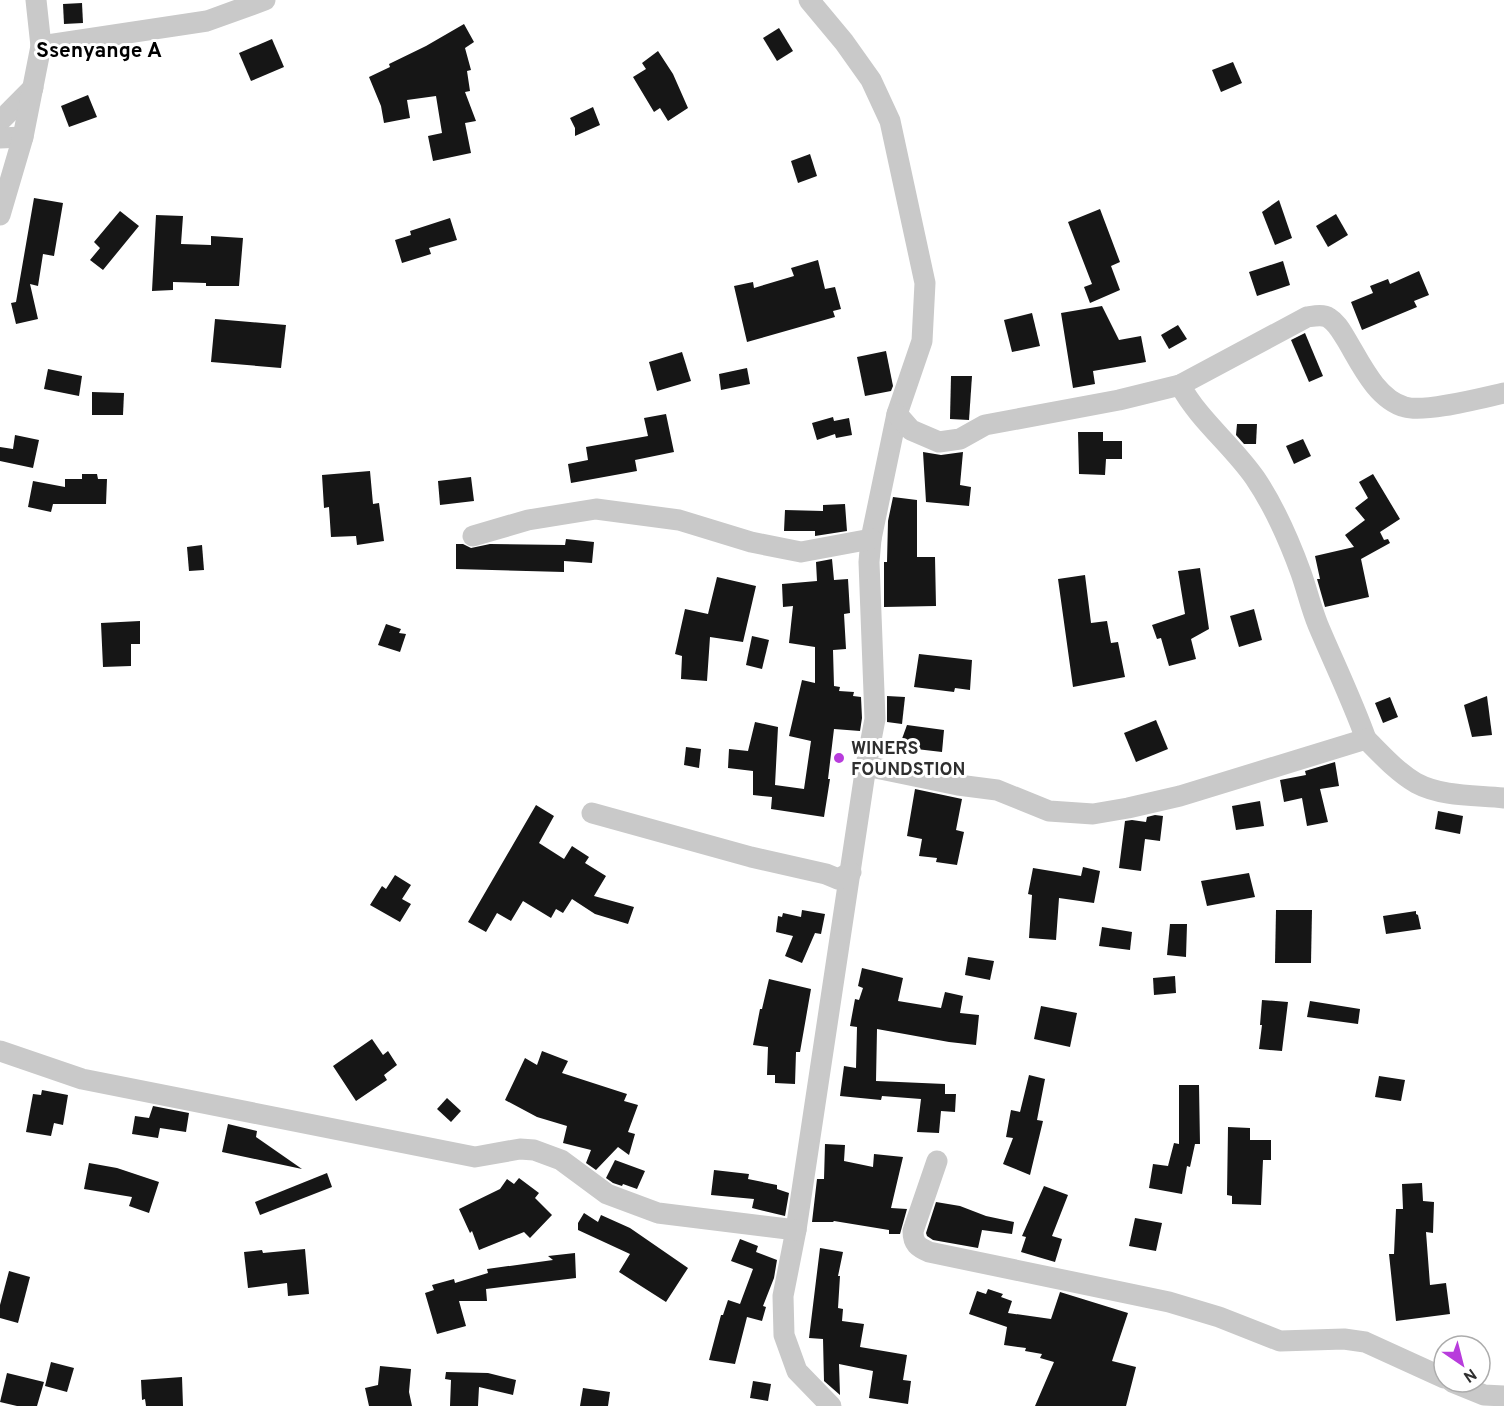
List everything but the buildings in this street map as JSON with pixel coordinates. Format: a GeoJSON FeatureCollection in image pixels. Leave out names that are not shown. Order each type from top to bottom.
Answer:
{"type":"FeatureCollection","features":[{"type":"Feature","properties":{"kind":"street"},"geometry":{"type":"LineString","coordinates":[[0,215],[23,137],[41,46],[36,0]]}},
{"type":"Feature","properties":{"kind":"street"},"geometry":{"type":"LineString","coordinates":[[41,46],[207,21],[265,0]]}},
{"type":"Feature","properties":{"kind":"street"},"geometry":{"type":"LineString","coordinates":[[809,0],[844,42],[871,80],[890,121],[926,283],[922,341],[897,414],[871,539],[869,562],[875,719],[796,1230],[783,1296],[784,1335],[796,1371],[831,1406]]}},
{"type":"Feature","properties":{"kind":"street"},"geometry":{"type":"LineString","coordinates":[[0,121],[33,88]]}},
{"type":"Feature","properties":{"kind":"street"},"geometry":{"type":"LineString","coordinates":[[0,138],[23,137]]}},
{"type":"Feature","properties":{"kind":"street"},"geometry":{"type":"LineString","coordinates":[[897,414],[911,430],[939,442],[960,439],[985,425],[1119,400],[1180,385],[1307,317],[1318,315],[1328,316],[1337,324],[1370,381],[1393,401],[1404,407],[1420,409],[1504,393]]}},
{"type":"Feature","properties":{"kind":"street"},"geometry":{"type":"LineString","coordinates":[[1180,385],[1207,422],[1236,453],[1255,478],[1286,535],[1317,623],[1345,683],[1366,739],[1416,783],[1443,792],[1504,798]]}},
{"type":"Feature","properties":{"kind":"street"},"geometry":{"type":"LineString","coordinates":[[473,536],[528,520],[596,509],[679,520],[751,542],[801,552],[871,539]]}},
{"type":"Feature","properties":{"kind":"street"},"geometry":{"type":"LineString","coordinates":[[866,766],[997,790],[1049,811],[1093,814],[1180,796],[1366,739]]}},
{"type":"Feature","properties":{"kind":"street"},"geometry":{"type":"LineString","coordinates":[[592,813],[838,879],[851,872]]}},
{"type":"Feature","properties":{"kind":"street"},"geometry":{"type":"LineString","coordinates":[[0,1051],[82,1079],[475,1157],[520,1149],[534,1150],[561,1160],[607,1194],[658,1213],[796,1230]]}},
{"type":"Feature","properties":{"kind":"street"},"geometry":{"type":"LineString","coordinates":[[937,1161],[913,1231],[913,1241],[918,1248],[1169,1302],[1219,1317],[1280,1341],[1344,1339],[1365,1342],[1432,1373]]}},
{"type":"Feature","properties":{"kind":"street"},"geometry":{"type":"LineString","coordinates":[[1482,1394],[1504,1396]]}},
{"type":"Feature","properties":{"kind":"place","name":"WINERS FOUNDSTION"},"geometry":{"type":"Point","coordinates":[839,758]}},
{"type":"Feature","properties":{"kind":"district","name":"Ssenyange A"},"geometry":{"type":"Point","coordinates":[99,50]}}]}
